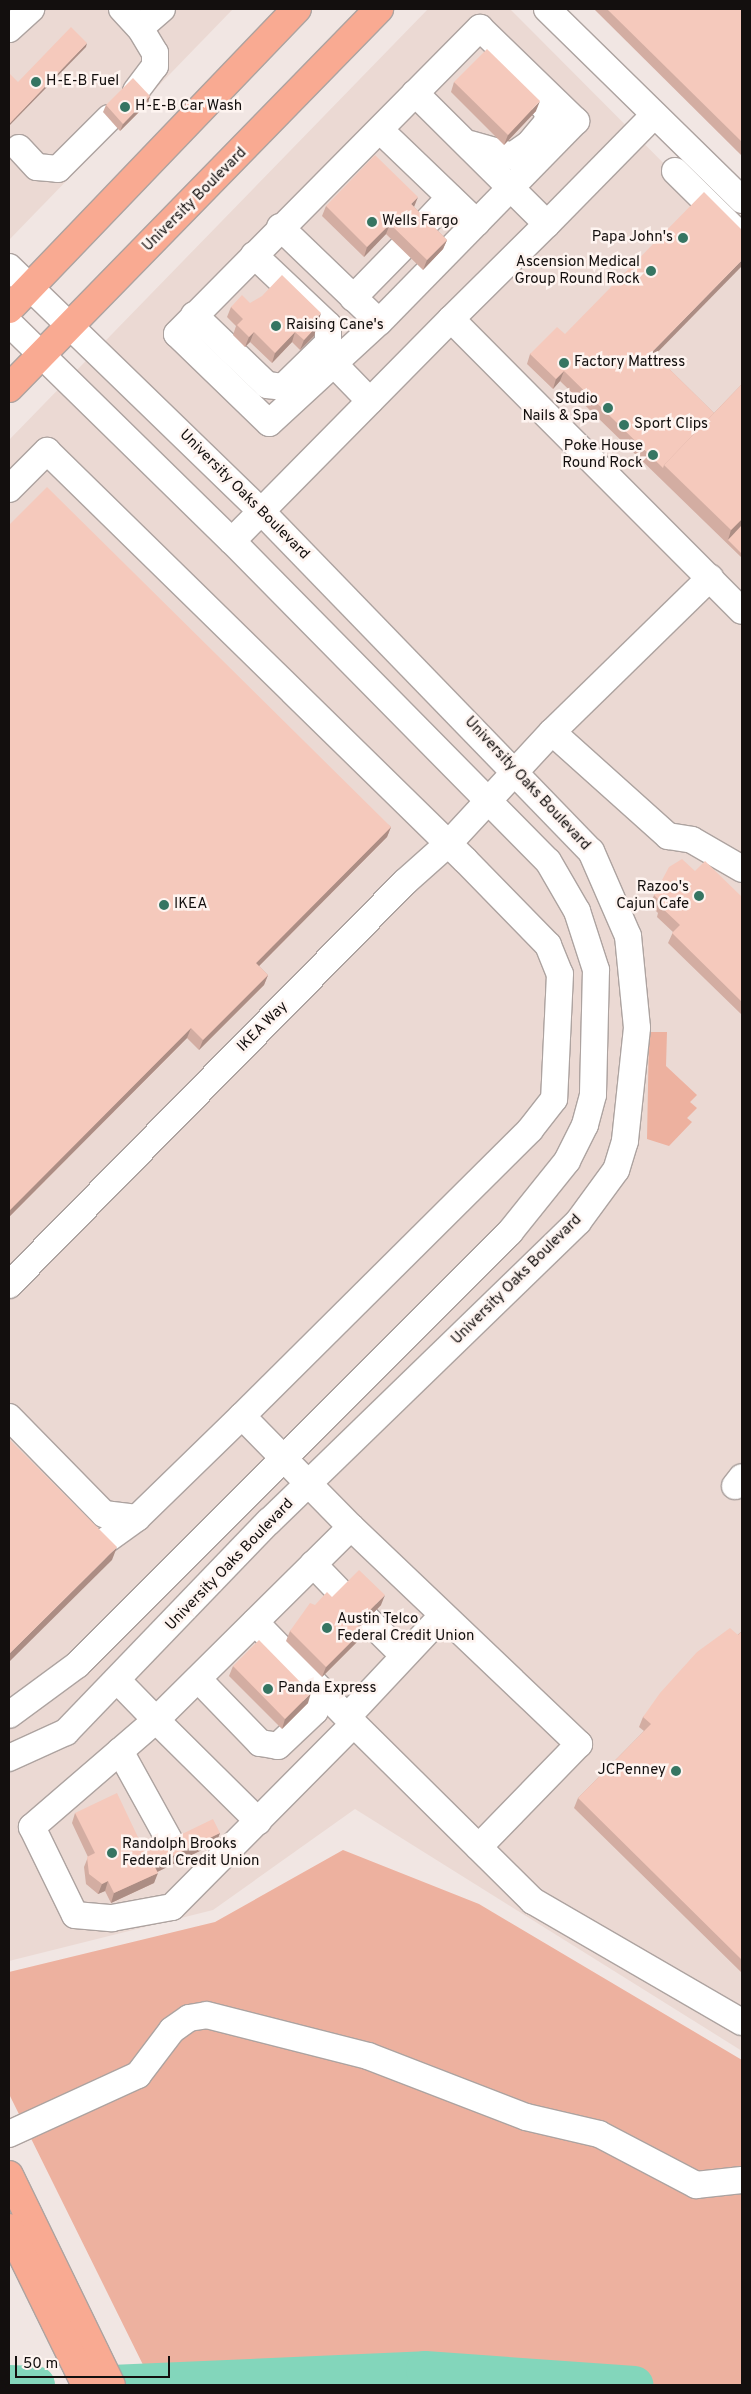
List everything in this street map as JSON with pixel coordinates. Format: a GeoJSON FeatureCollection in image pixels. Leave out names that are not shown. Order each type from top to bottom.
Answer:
{"type":"FeatureCollection","features":[{"type":"Feature","properties":{"kind":"main road","name":"University Boulevard"},"geometry":{"type":"LineString","coordinates":[[9,388],[379,9]]}},
{"type":"Feature","properties":{"kind":"main road"},"geometry":{"type":"LineString","coordinates":[[9,309],[288,12]]}},
{"type":"Feature","properties":{"kind":"main road"},"geometry":{"type":"LineString","coordinates":[[9,2174],[85,2358],[86,2385]]}},
{"type":"Feature","properties":{"kind":"main road"},"geometry":{"type":"LineString","coordinates":[[9,2228],[85,2358],[111,2385]]}},
{"type":"Feature","properties":{"kind":"street"},"geometry":{"type":"LineString","coordinates":[[9,29],[31,9]]}},
{"type":"Feature","properties":{"kind":"street"},"geometry":{"type":"LineString","coordinates":[[122,9],[140,28],[155,52],[154,66],[136,91]]}},
{"type":"Feature","properties":{"kind":"street"},"geometry":{"type":"LineString","coordinates":[[140,28],[162,9]]}},
{"type":"Feature","properties":{"kind":"street"},"geometry":{"type":"LineString","coordinates":[[547,9],[742,200]]}},
{"type":"Feature","properties":{"kind":"street"},"geometry":{"type":"LineString","coordinates":[[480,28],[576,121],[511,190],[378,322],[269,423],[177,334],[280,227],[380,130],[415,93],[480,28]]}},
{"type":"Feature","properties":{"kind":"street"},"geometry":{"type":"LineString","coordinates":[[463,141],[512,156],[548,121],[547,110],[472,36]]}},
{"type":"Feature","properties":{"kind":"street"},"geometry":{"type":"LineString","coordinates":[[415,93],[546,224]]}},
{"type":"Feature","properties":{"kind":"street"},"geometry":{"type":"LineString","coordinates":[[232,541],[654,115]]}},
{"type":"Feature","properties":{"kind":"street"},"geometry":{"type":"LineString","coordinates":[[19,148],[37,167],[58,168],[109,118]]}},
{"type":"Feature","properties":{"kind":"street"},"geometry":{"type":"LineString","coordinates":[[380,130],[477,223]]}},
{"type":"Feature","properties":{"kind":"street"},"geometry":{"type":"LineString","coordinates":[[675,171],[742,236]]}},
{"type":"Feature","properties":{"kind":"street"},"geometry":{"type":"LineString","coordinates":[[421,228],[450,197]]}},
{"type":"Feature","properties":{"kind":"street"},"geometry":{"type":"LineString","coordinates":[[280,227],[378,322]]}},
{"type":"Feature","properties":{"kind":"street"},"geometry":{"type":"LineString","coordinates":[[353,298],[401,249]]}},
{"type":"Feature","properties":{"kind":"street"},"geometry":{"type":"LineString","coordinates":[[194,315],[267,385],[283,387],[328,343],[328,325],[254,255]]}},
{"type":"Feature","properties":{"kind":"street","name":"University Oaks Boulevard"},"geometry":{"type":"LineString","coordinates":[[9,267],[72,325],[261,511],[517,769],[591,851],[628,936],[636,1028],[625,1141],[616,1170],[578,1222],[309,1482],[118,1681],[66,1732],[9,1758]]}},
{"type":"Feature","properties":{"kind":"street"},"geometry":{"type":"LineString","coordinates":[[451,319],[742,611]]}},
{"type":"Feature","properties":{"kind":"street"},"geometry":{"type":"LineString","coordinates":[[9,323],[232,541],[488,799],[563,882],[596,970],[592,1095],[585,1125],[567,1162],[510,1232],[76,1665],[9,1715]]}},
{"type":"Feature","properties":{"kind":"street"},"geometry":{"type":"LineString","coordinates":[[333,363],[370,401]]}},
{"type":"Feature","properties":{"kind":"street"},"geometry":{"type":"LineString","coordinates":[[9,489],[47,451],[449,844],[548,945],[560,974],[554,1099],[524,1135],[242,1416],[137,1518],[98,1546]]}},
{"type":"Feature","properties":{"kind":"street","name":"IKEA Way"},"geometry":{"type":"LineString","coordinates":[[9,1285],[399,889],[449,844],[488,799],[552,732],[710,578]]}},
{"type":"Feature","properties":{"kind":"street"},"geometry":{"type":"LineString","coordinates":[[552,732],[668,836],[692,840],[742,868]]}},
{"type":"Feature","properties":{"kind":"street"},"geometry":{"type":"LineString","coordinates":[[242,1416],[285,1456],[351,1527],[579,1744],[479,1848]]}},
{"type":"Feature","properties":{"kind":"street"},"geometry":{"type":"LineString","coordinates":[[9,1417],[104,1514],[137,1518]]}},
{"type":"Feature","properties":{"kind":"street"},"geometry":{"type":"LineString","coordinates":[[351,1527],[156,1720],[32,1827],[75,1915],[112,1918],[172,1907],[258,1821],[352,1720],[388,1678],[403,1655],[443,1615]]}},
{"type":"Feature","properties":{"kind":"street"},"geometry":{"type":"LineString","coordinates":[[314,1564],[342,1594]]}},
{"type":"Feature","properties":{"kind":"street"},"geometry":{"type":"LineString","coordinates":[[367,1619],[403,1655]]}},
{"type":"Feature","properties":{"kind":"street"},"geometry":{"type":"LineString","coordinates":[[198,1679],[260,1743],[278,1746],[315,1711],[308,1693],[250,1627]]}},
{"type":"Feature","properties":{"kind":"street"},"geometry":{"type":"LineString","coordinates":[[250,1627],[352,1720],[533,1901],[742,2022]]}},
{"type":"Feature","properties":{"kind":"street"},"geometry":{"type":"LineString","coordinates":[[118,1681],[258,1821]]}},
{"type":"Feature","properties":{"kind":"street"},"geometry":{"type":"LineString","coordinates":[[120,1751],[176,1853],[197,1881]]}},
{"type":"Feature","properties":{"kind":"street"},"geometry":{"type":"LineString","coordinates":[[9,2134],[138,2075],[172,2030],[189,2018],[207,2015],[368,2056],[526,2117],[599,2134],[696,2185],[742,2180]]}},
{"type":"Feature","properties":{"kind":"shaded area"},"geometry":{"type":"Polygon","coordinates":[[[9,9],[233,9],[9,240],[9,9]]]}},
{"type":"Feature","properties":{"kind":"shaded area"},"geometry":{"type":"Polygon","coordinates":[[[428,9],[510,9],[742,242],[742,2051],[355,1809],[213,1910],[9,1961],[9,440],[428,9]]]}},
{"type":"Feature","properties":{"kind":"shaded area"},"geometry":{"type":"Polygon","coordinates":[[[649,1032],[667,1032],[666,1066],[697,1095],[690,1102],[697,1108],[687,1118],[692,1122],[669,1146],[647,1139],[649,1032]]]}},
{"type":"Feature","properties":{"kind":"shaded area"},"geometry":{"type":"Polygon","coordinates":[[[343,1850],[479,1904],[742,2060],[742,2385],[508,2385],[469,2380],[153,2385],[9,2094],[9,1972],[215,1922],[343,1850]]]}},
{"type":"Feature","properties":{"kind":"building"},"geometry":{"type":"Polygon","coordinates":[[[607,9],[742,9],[742,142],[607,9]]]}},
{"type":"Feature","properties":{"kind":"building","name":"H-E-B Fuel"},"geometry":{"type":"Polygon","coordinates":[[[71,27],[87,43],[9,124],[9,73],[18,82],[71,27]]]}},
{"type":"Feature","properties":{"kind":"building"},"geometry":{"type":"Polygon","coordinates":[[[487,49],[540,101],[508,135],[454,82],[487,49]]]}},
{"type":"Feature","properties":{"kind":"building","name":"H-E-B Car Wash"},"geometry":{"type":"Polygon","coordinates":[[[133,78],[150,96],[123,124],[106,105],[133,78]]]}},
{"type":"Feature","properties":{"kind":"building","name":"Wells Fargo"},"geometry":{"type":"Polygon","coordinates":[[[375,155],[418,197],[411,204],[447,240],[427,260],[390,224],[367,247],[326,206],[375,155]]]}},
{"type":"Feature","properties":{"kind":"building"},"geometry":{"type":"Polygon","coordinates":[[[704,192],[742,230],[742,260],[652,352],[714,413],[663,468],[564,371],[556,379],[530,354],[557,327],[565,334],[704,192]]]}},
{"type":"Feature","properties":{"kind":"building","name":"Raising Cane's"},"geometry":{"type":"Polygon","coordinates":[[[282,275],[321,313],[313,322],[317,326],[304,340],[295,332],[275,353],[254,332],[249,337],[237,325],[243,319],[231,307],[242,295],[250,303],[262,296],[282,275]]]}},
{"type":"Feature","properties":{"kind":"building"},"geometry":{"type":"Polygon","coordinates":[[[742,384],[742,519],[731,530],[664,465],[742,384]]]}},
{"type":"Feature","properties":{"kind":"building","name":"IKEA"},"geometry":{"type":"Polygon","coordinates":[[[47,487],[391,827],[256,963],[268,975],[203,1040],[191,1028],[9,1211],[9,525],[47,487]]]}},
{"type":"Feature","properties":{"kind":"building"},"geometry":{"type":"Polygon","coordinates":[[[742,525],[742,554],[728,540],[742,525]]]}},
{"type":"Feature","properties":{"kind":"building"},"geometry":{"type":"Polygon","coordinates":[[[682,859],[695,871],[705,861],[742,897],[742,1002],[672,933],[680,925],[661,907],[663,904],[654,895],[669,867],[682,859]]]}},
{"type":"Feature","properties":{"kind":"building"},"geometry":{"type":"Polygon","coordinates":[[[9,1439],[117,1547],[9,1654],[9,1439]]]}},
{"type":"Feature","properties":{"kind":"building","name":"Austin Telco Federal Credit Union"},"geometry":{"type":"Polygon","coordinates":[[[359,1570],[385,1595],[356,1624],[363,1630],[326,1667],[290,1631],[310,1603],[315,1605],[327,1592],[332,1597],[359,1570]]]}},
{"type":"Feature","properties":{"kind":"building","name":"JCPenney"},"geometry":{"type":"Polygon","coordinates":[[[730,1628],[738,1635],[742,1631],[742,1960],[578,1798],[651,1724],[643,1717],[660,1693],[697,1652],[730,1628]]]}},
{"type":"Feature","properties":{"kind":"building","name":"Panda Express"},"geometry":{"type":"Polygon","coordinates":[[[259,1640],[311,1693],[285,1719],[233,1666],[259,1640]]]}},
{"type":"Feature","properties":{"kind":"building","name":"Randolph Brooks Federal Credit Union"},"geometry":{"type":"Polygon","coordinates":[[[117,1793],[145,1852],[213,1819],[220,1833],[154,1865],[158,1873],[114,1893],[108,1881],[102,1884],[89,1874],[87,1857],[95,1853],[75,1813],[117,1793]]]}},
{"type":"Feature","properties":{"kind":"waterway"},"geometry":{"type":"LineString","coordinates":[[88,2385],[425,2370],[634,2385]]}},
{"type":"Feature","properties":{"kind":"waterway"},"geometry":{"type":"LineString","coordinates":[[9,2384],[36,2385]]}},
{"type":"Feature","properties":{"kind":"place","name":"H-E-B Fuel"},"geometry":{"type":"Point","coordinates":[36,82]}},
{"type":"Feature","properties":{"kind":"place","name":"H-E-B Car Wash"},"geometry":{"type":"Point","coordinates":[125,107]}},
{"type":"Feature","properties":{"kind":"place","name":"Wells Fargo"},"geometry":{"type":"Point","coordinates":[372,222]}},
{"type":"Feature","properties":{"kind":"place","name":"Papa John's"},"geometry":{"type":"Point","coordinates":[683,238]}},
{"type":"Feature","properties":{"kind":"place","name":"Ascension Medical Group Round Rock"},"geometry":{"type":"Point","coordinates":[651,271]}},
{"type":"Feature","properties":{"kind":"place","name":"Raising Cane's"},"geometry":{"type":"Point","coordinates":[276,326]}},
{"type":"Feature","properties":{"kind":"place","name":"Factory Mattress"},"geometry":{"type":"Point","coordinates":[564,363]}},
{"type":"Feature","properties":{"kind":"place","name":"Studio Nails & Spa"},"geometry":{"type":"Point","coordinates":[608,408]}},
{"type":"Feature","properties":{"kind":"place","name":"Sport Clips"},"geometry":{"type":"Point","coordinates":[624,425]}},
{"type":"Feature","properties":{"kind":"place","name":"Poke House Round Rock"},"geometry":{"type":"Point","coordinates":[653,455]}},
{"type":"Feature","properties":{"kind":"place","name":"Razoo's Cajun Cafe"},"geometry":{"type":"Point","coordinates":[699,896]}},
{"type":"Feature","properties":{"kind":"place","name":"IKEA"},"geometry":{"type":"Point","coordinates":[164,905]}},
{"type":"Feature","properties":{"kind":"place","name":"Austin Telco Federal Credit Union"},"geometry":{"type":"Point","coordinates":[327,1628]}},
{"type":"Feature","properties":{"kind":"place","name":"Panda Express"},"geometry":{"type":"Point","coordinates":[268,1689]}},
{"type":"Feature","properties":{"kind":"place","name":"JCPenney"},"geometry":{"type":"Point","coordinates":[676,1771]}},
{"type":"Feature","properties":{"kind":"place","name":"Randolph Brooks Federal Credit Union"},"geometry":{"type":"Point","coordinates":[112,1853]}}]}
